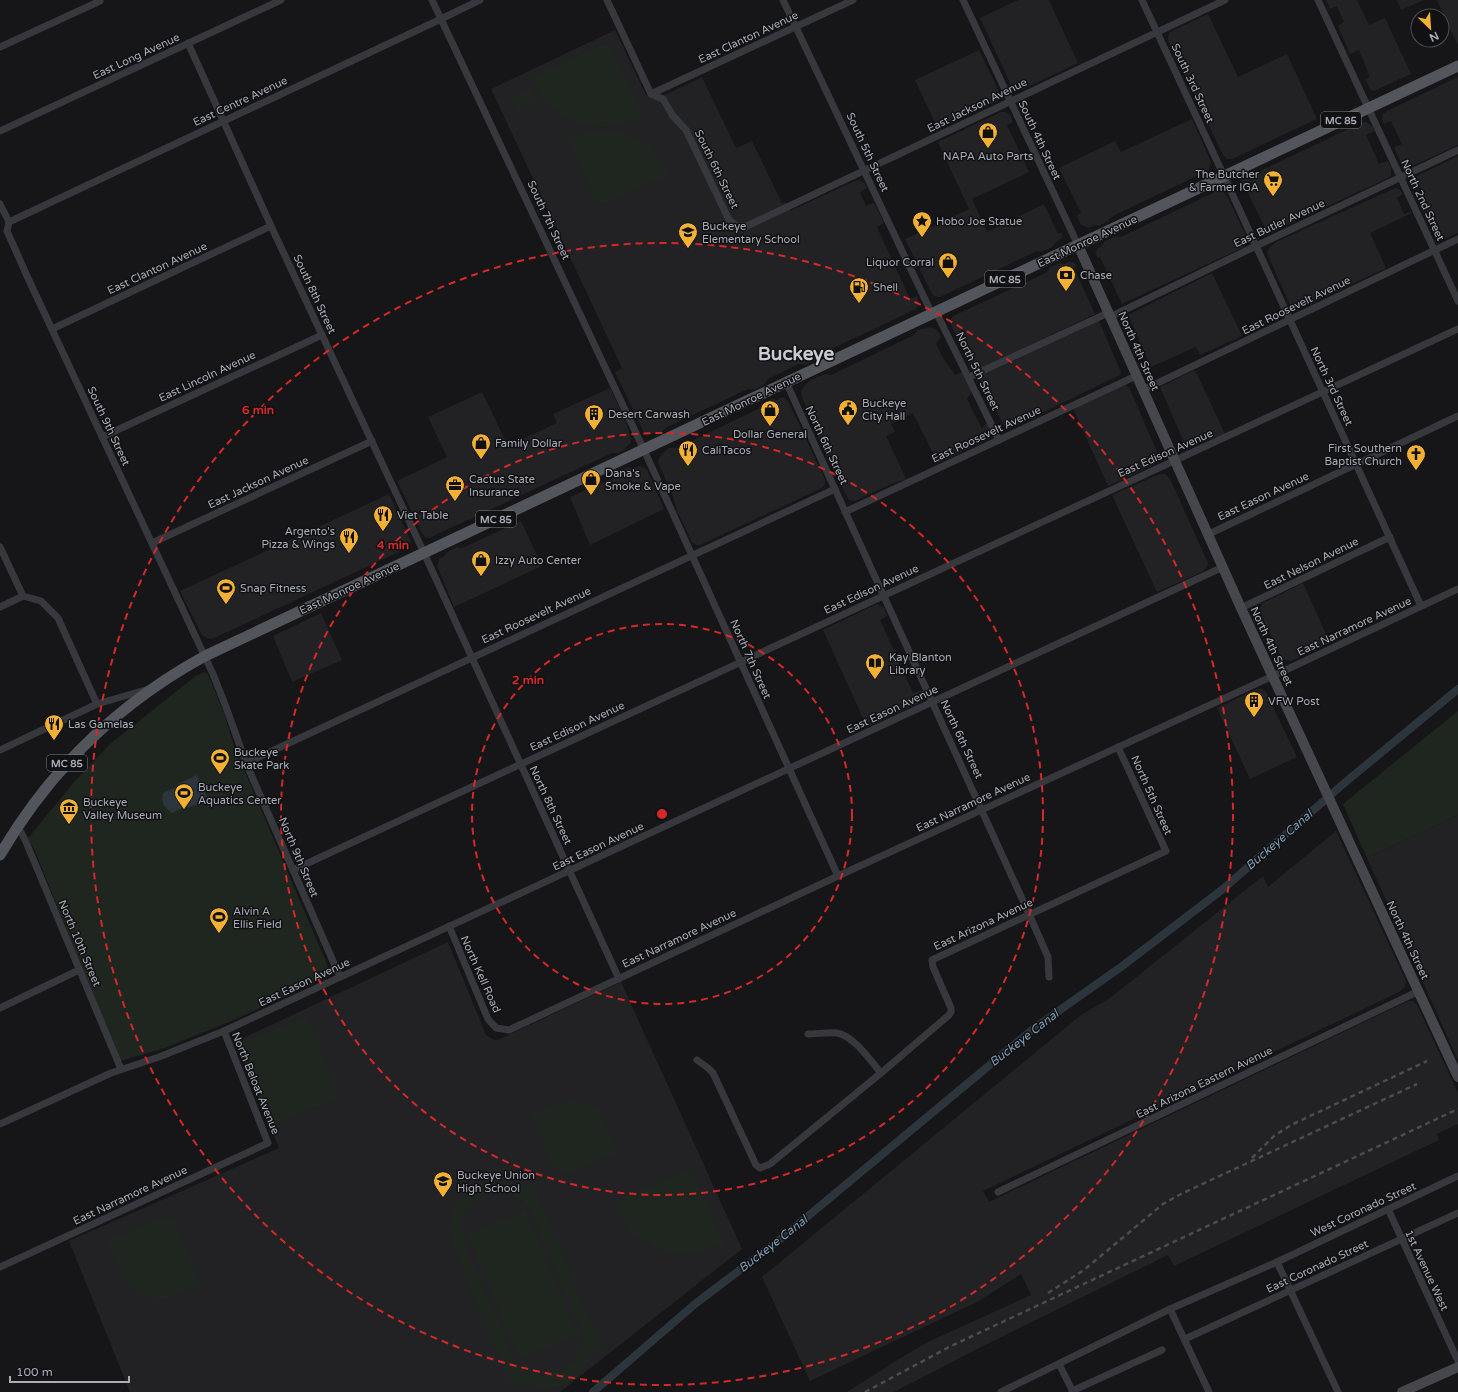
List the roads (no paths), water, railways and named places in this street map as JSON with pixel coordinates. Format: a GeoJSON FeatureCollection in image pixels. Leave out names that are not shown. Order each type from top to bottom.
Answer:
{"type":"FeatureCollection","features":[{"type":"Feature","properties":{"kind":"main road","name":"East Monroe Avenue"},"geometry":{"type":"LineString","coordinates":[[153,687],[204,656],[644,450],[1368,107],[1458,66]]}},
{"type":"Feature","properties":{"kind":"main road","name":"MC 85"},"geometry":{"type":"LineString","coordinates":[[0,855],[18,826],[50,782],[73,756],[113,719],[153,687]]}},
{"type":"Feature","properties":{"kind":"street"},"geometry":{"type":"LineString","coordinates":[[0,46],[100,0]]}},
{"type":"Feature","properties":{"kind":"street","name":"East Long Avenue"},"geometry":{"type":"LineString","coordinates":[[1,129],[281,0]]}},
{"type":"Feature","properties":{"kind":"street","name":"South 7th Street"},"geometry":{"type":"LineString","coordinates":[[432,0],[644,450]]}},
{"type":"Feature","properties":{"kind":"street","name":"East Centre Avenue"},"geometry":{"type":"LineString","coordinates":[[9,222],[441,20],[480,0]]}},
{"type":"Feature","properties":{"kind":"street","name":"South 6th Street"},"geometry":{"type":"LineString","coordinates":[[606,0],[651,94],[663,100],[673,116],[686,130],[729,220],[737,226]]}},
{"type":"Feature","properties":{"kind":"street","name":"South 5th Street"},"geometry":{"type":"LineString","coordinates":[[783,0],[934,313]]}},
{"type":"Feature","properties":{"kind":"street","name":"East Clanton Avenue"},"geometry":{"type":"LineString","coordinates":[[651,94],[796,28],[853,0]]}},
{"type":"Feature","properties":{"kind":"street","name":"South 4th Street"},"geometry":{"type":"LineString","coordinates":[[963,0],[1078,245]]}},
{"type":"Feature","properties":{"kind":"street","name":"South 3rd Street"},"geometry":{"type":"LineString","coordinates":[[1142,0],[1224,176]]}},
{"type":"Feature","properties":{"kind":"street","name":"East Jackson Avenue"},"geometry":{"type":"LineString","coordinates":[[737,226],[747,226],[755,223],[1224,0]]}},
{"type":"Feature","properties":{"kind":"street","name":"North 2nd Street"},"geometry":{"type":"LineString","coordinates":[[1318,0],[1458,301]]}},
{"type":"Feature","properties":{"kind":"street","name":"South 8th Street"},"geometry":{"type":"LineString","coordinates":[[188,44],[271,226],[424,553]]}},
{"type":"Feature","properties":{"kind":"street","name":"East Butler Avenue"},"geometry":{"type":"LineString","coordinates":[[969,377],[1109,315],[1458,150]]}},
{"type":"Feature","properties":{"kind":"street","name":"North 3rd Street"},"geometry":{"type":"LineString","coordinates":[[1224,176],[1421,606]]}},
{"type":"Feature","properties":{"kind":"street","name":"South 9th Street"},"geometry":{"type":"LineString","coordinates":[[0,204],[9,222],[7,231],[204,656]]}},
{"type":"Feature","properties":{"kind":"street","name":"East Clanton Avenue"},"geometry":{"type":"LineString","coordinates":[[52,329],[271,226]]}},
{"type":"Feature","properties":{"kind":"street","name":"East Roosevelt Avenue"},"geometry":{"type":"LineString","coordinates":[[1143,390],[1458,239]]}},
{"type":"Feature","properties":{"kind":"street","name":"North 4th Street"},"geometry":{"type":"LineString","coordinates":[[1078,245],[1241,608],[1458,1077]]}},
{"type":"Feature","properties":{"kind":"street","name":"North 5th Street"},"geometry":{"type":"LineString","coordinates":[[934,313],[969,377],[999,440]]}},
{"type":"Feature","properties":{"kind":"street","name":"East Edison Avenue"},"geometry":{"type":"LineString","coordinates":[[293,870],[1458,329]]}},
{"type":"Feature","properties":{"kind":"street","name":"East Lincoln Avenue"},"geometry":{"type":"LineString","coordinates":[[102,436],[322,335]]}},
{"type":"Feature","properties":{"kind":"street","name":"East Roosevelt Avenue"},"geometry":{"type":"LineString","coordinates":[[845,512],[1136,376]]}},
{"type":"Feature","properties":{"kind":"street","name":"North 6th Street"},"geometry":{"type":"LineString","coordinates":[[786,382],[1030,914],[1048,957],[1049,977]]}},
{"type":"Feature","properties":{"kind":"street","name":"East Eason Avenue"},"geometry":{"type":"LineString","coordinates":[[1208,534],[1458,416]]}},
{"type":"Feature","properties":{"kind":"street","name":"East Jackson Avenue"},"geometry":{"type":"LineString","coordinates":[[152,543],[372,441]]}},
{"type":"Feature","properties":{"kind":"street","name":"North 7th Street"},"geometry":{"type":"LineString","coordinates":[[644,450],[838,876]]}},
{"type":"Feature","properties":{"kind":"street","name":"East Roosevelt Avenue"},"geometry":{"type":"LineString","coordinates":[[246,763],[835,489]]}},
{"type":"Feature","properties":{"kind":"street","name":"East Nelson Avenue"},"geometry":{"type":"LineString","coordinates":[[1241,608],[1390,537]]}},
{"type":"Feature","properties":{"kind":"street"},"geometry":{"type":"LineString","coordinates":[[0,547],[23,596]]}},
{"type":"Feature","properties":{"kind":"street","name":"North 8th Street"},"geometry":{"type":"LineString","coordinates":[[424,553],[619,979]]}},
{"type":"Feature","properties":{"kind":"street","name":"East Eason Avenue"},"geometry":{"type":"LineString","coordinates":[[0,1124],[120,1069],[159,1057],[224,1031],[1223,568]]}},
{"type":"Feature","properties":{"kind":"street","name":"East Narramore Avenue"},"geometry":{"type":"LineString","coordinates":[[496,1028],[509,1030],[1458,589]]}},
{"type":"Feature","properties":{"kind":"street"},"geometry":{"type":"LineString","coordinates":[[0,607],[23,596],[41,601],[58,618],[97,704]]}},
{"type":"Feature","properties":{"kind":"street","name":"North 9th Street"},"geometry":{"type":"LineString","coordinates":[[204,656],[222,696],[246,763],[340,977]]}},
{"type":"Feature","properties":{"kind":"street","name":"East Monroe Avenue"},"geometry":{"type":"LineString","coordinates":[[0,750],[97,704],[153,687]]}},
{"type":"Feature","properties":{"kind":"street","name":"North 5th Street"},"geometry":{"type":"LineString","coordinates":[[1118,747],[1166,851]]}},
{"type":"Feature","properties":{"kind":"street","name":"North 10th Street"},"geometry":{"type":"LineString","coordinates":[[18,826],[120,1069]]}},
{"type":"Feature","properties":{"kind":"street","name":"East Arizona Avenue"},"geometry":{"type":"LineString","coordinates":[[697,1060],[712,1073],[756,1165],[760,1168],[770,1164],[881,1073],[946,1018],[951,1012],[951,1008],[933,967],[932,960],[1166,851]]}},
{"type":"Feature","properties":{"kind":"street","name":"North Kell Road"},"geometry":{"type":"LineString","coordinates":[[449,926],[488,1019],[496,1028]]}},
{"type":"Feature","properties":{"kind":"street"},"geometry":{"type":"LineString","coordinates":[[0,1008],[79,970]]}},
{"type":"Feature","properties":{"kind":"street","name":"East Arizona Eastern Avenue"},"geometry":{"type":"LineString","coordinates":[[998,1192],[1419,991]]}},
{"type":"Feature","properties":{"kind":"street","name":"North Beloat Avenue"},"geometry":{"type":"LineString","coordinates":[[224,1031],[268,1143]]}},
{"type":"Feature","properties":{"kind":"street"},"geometry":{"type":"LineString","coordinates":[[808,1034],[837,1033],[846,1036],[854,1042],[881,1073]]}},
{"type":"Feature","properties":{"kind":"street","name":"East Narramore Avenue"},"geometry":{"type":"LineString","coordinates":[[0,1267],[268,1143]]}},
{"type":"Feature","properties":{"kind":"street","name":"West Coronado Street"},"geometry":{"type":"LineString","coordinates":[[1277,1262],[1458,1176]]}},
{"type":"Feature","properties":{"kind":"street","name":"1st Avenue West"},"geometry":{"type":"LineString","coordinates":[[1388,1209],[1458,1361]]}},
{"type":"Feature","properties":{"kind":"street","name":"East Coronado Street"},"geometry":{"type":"LineString","coordinates":[[1185,1339],[1290,1292],[1458,1213]]}},
{"type":"Feature","properties":{"kind":"street"},"geometry":{"type":"LineString","coordinates":[[1277,1262],[1338,1392]]}},
{"type":"Feature","properties":{"kind":"street","name":"East Coronado Street"},"geometry":{"type":"LineString","coordinates":[[1001,1392],[1170,1309],[1277,1262]]}},
{"type":"Feature","properties":{"kind":"street"},"geometry":{"type":"LineString","coordinates":[[1170,1309],[1209,1392]]}},
{"type":"Feature","properties":{"kind":"street"},"geometry":{"type":"LineString","coordinates":[[1059,1364],[1072,1392],[1162,1350]]}},
{"type":"Feature","properties":{"kind":"street"},"geometry":{"type":"LineString","coordinates":[[1402,1392],[1458,1367]]}},
{"type":"Feature","properties":{"kind":"waterway","name":"Buckeye Canal"},"geometry":{"type":"LineString","coordinates":[[593,1392],[695,1304],[778,1241],[1033,1029],[1121,967],[1223,889],[1342,785],[1458,689]]}},
{"type":"Feature","properties":{"kind":"railway"},"geometry":{"type":"LineString","coordinates":[[1252,1158],[1274,1136],[1291,1125],[1427,1061]]}},
{"type":"Feature","properties":{"kind":"railway"},"geometry":{"type":"LineString","coordinates":[[1048,1293],[1084,1270],[1163,1204],[1181,1194],[1417,1084]]}},
{"type":"Feature","properties":{"kind":"railway"},"geometry":{"type":"LineString","coordinates":[[865,1392],[951,1346],[1458,1109]]}},
{"type":"Feature","properties":{"kind":"place","name":"NAPA Auto Parts"},"geometry":{"type":"Point","coordinates":[988,149]}},
{"type":"Feature","properties":{"kind":"place","name":"The Butcher & Farmer IGA"},"geometry":{"type":"Point","coordinates":[1273,197]}},
{"type":"Feature","properties":{"kind":"place","name":"Hobo Joe Statue"},"geometry":{"type":"Point","coordinates":[922,238]}},
{"type":"Feature","properties":{"kind":"place","name":"Buckeye Elementary School"},"geometry":{"type":"Point","coordinates":[688,249]}},
{"type":"Feature","properties":{"kind":"place","name":"Liquor Corral"},"geometry":{"type":"Point","coordinates":[948,279]}},
{"type":"Feature","properties":{"kind":"place","name":"Chase"},"geometry":{"type":"Point","coordinates":[1066,292]}},
{"type":"Feature","properties":{"kind":"place","name":"Shell"},"geometry":{"type":"Point","coordinates":[859,304]}},
{"type":"Feature","properties":{"kind":"place","name":"Buckeye City Hall"},"geometry":{"type":"Point","coordinates":[848,426]}},
{"type":"Feature","properties":{"kind":"place","name":"Dollar General"},"geometry":{"type":"Point","coordinates":[770,427]}},
{"type":"Feature","properties":{"kind":"place","name":"Desert Carwash"},"geometry":{"type":"Point","coordinates":[594,431]}},
{"type":"Feature","properties":{"kind":"place","name":"Family Dollar"},"geometry":{"type":"Point","coordinates":[481,460]}},
{"type":"Feature","properties":{"kind":"place","name":"CaliTacos"},"geometry":{"type":"Point","coordinates":[688,467]}},
{"type":"Feature","properties":{"kind":"place","name":"First Southern Baptist Church"},"geometry":{"type":"Point","coordinates":[1416,471]}},
{"type":"Feature","properties":{"kind":"place","name":"Dana's Smoke & Vape"},"geometry":{"type":"Point","coordinates":[591,496]}},
{"type":"Feature","properties":{"kind":"place","name":"Cactus State Insurance"},"geometry":{"type":"Point","coordinates":[455,502]}},
{"type":"Feature","properties":{"kind":"place","name":"Viet Table"},"geometry":{"type":"Point","coordinates":[383,532]}},
{"type":"Feature","properties":{"kind":"place","name":"Argento's Pizza & Wings"},"geometry":{"type":"Point","coordinates":[349,554]}},
{"type":"Feature","properties":{"kind":"place","name":"Izzy Auto Center"},"geometry":{"type":"Point","coordinates":[481,577]}},
{"type":"Feature","properties":{"kind":"place","name":"Snap Fitness"},"geometry":{"type":"Point","coordinates":[226,605]}},
{"type":"Feature","properties":{"kind":"place","name":"Kay Blanton Library"},"geometry":{"type":"Point","coordinates":[875,680]}},
{"type":"Feature","properties":{"kind":"place","name":"VFW Post"},"geometry":{"type":"Point","coordinates":[1254,718]}},
{"type":"Feature","properties":{"kind":"place","name":"Las Gamelas"},"geometry":{"type":"Point","coordinates":[54,741]}},
{"type":"Feature","properties":{"kind":"place","name":"Buckeye Skate Park"},"geometry":{"type":"Point","coordinates":[220,775]}},
{"type":"Feature","properties":{"kind":"place","name":"Buckeye Aquatics Center"},"geometry":{"type":"Point","coordinates":[184,810]}},
{"type":"Feature","properties":{"kind":"place","name":"Buckeye Valley Museum"},"geometry":{"type":"Point","coordinates":[69,825]}},
{"type":"Feature","properties":{"kind":"place","name":"Alvin A Ellis Field"},"geometry":{"type":"Point","coordinates":[219,934]}},
{"type":"Feature","properties":{"kind":"place","name":"Buckeye Union High School"},"geometry":{"type":"Point","coordinates":[443,1198]}},
{"type":"Feature","properties":{"kind":"district","name":"Buckeye"},"geometry":{"type":"Point","coordinates":[796,353]}}]}
